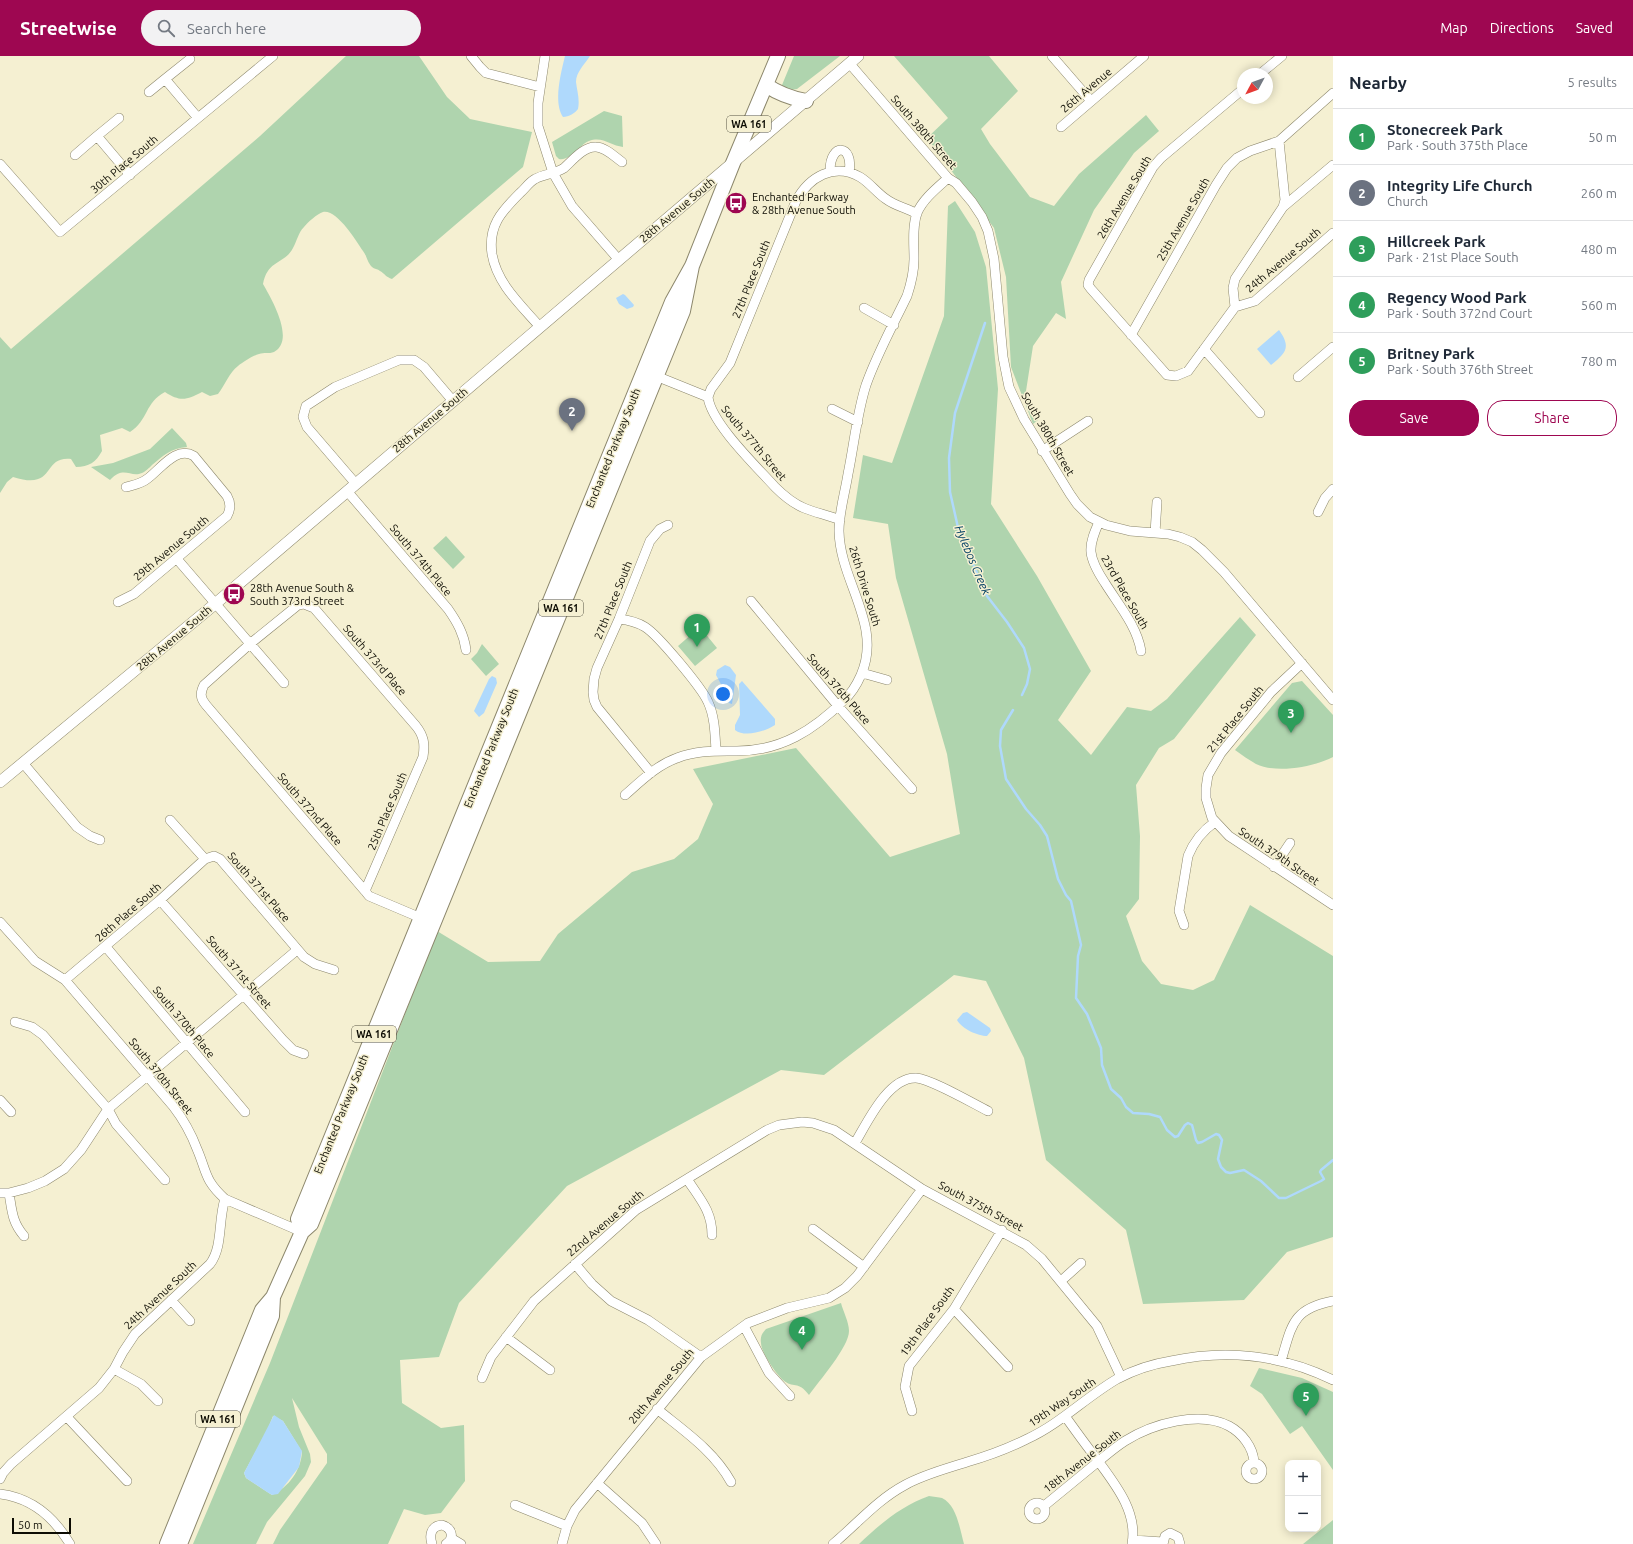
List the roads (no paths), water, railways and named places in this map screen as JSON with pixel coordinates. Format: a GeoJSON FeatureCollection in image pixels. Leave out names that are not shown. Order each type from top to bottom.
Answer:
{"type":"FeatureCollection","features":[{"type":"Feature","properties":{"kind":"main road","name":"Enchanted Parkway South"},"geometry":{"type":"LineString","coordinates":[[168,1544],[262,1310],[273,1297],[302,1232],[311,1224],[432,930],[461,838],[672,302],[692,266],[778,56]]}},
{"type":"Feature","properties":{"kind":"main road"},"geometry":{"type":"LineString","coordinates":[[766,85],[788,97],[806,101]]}},
{"type":"Feature","properties":{"kind":"main road","name":"Enchanted Parkway South"},"geometry":{"type":"LineString","coordinates":[[302,1232],[298,1219],[421,918],[461,838],[683,311],[692,266]]}},
{"type":"Feature","properties":{"kind":"main road","name":"Enchanted Parkway South"},"geometry":{"type":"LineString","coordinates":[[180,1544],[272,1316],[273,1297]]}},
{"type":"Feature","properties":{"kind":"street","name":"30th Place South"},"geometry":{"type":"LineString","coordinates":[[0,164],[60,232],[273,56]]}},
{"type":"Feature","properties":{"kind":"street"},"geometry":{"type":"LineString","coordinates":[[471,56],[486,73],[540,87]]}},
{"type":"Feature","properties":{"kind":"street"},"geometry":{"type":"LineString","coordinates":[[545,56],[538,103],[538,126],[553,173],[572,206],[619,260]]}},
{"type":"Feature","properties":{"kind":"street","name":"28th Avenue South"},"geometry":{"type":"LineString","coordinates":[[0,782],[215,604],[858,56]]}},
{"type":"Feature","properties":{"kind":"street"},"geometry":{"type":"LineString","coordinates":[[1052,56],[1091,101]]}},
{"type":"Feature","properties":{"kind":"street","name":"26th Avenue"},"geometry":{"type":"LineString","coordinates":[[1061,127],[1144,56]]}},
{"type":"Feature","properties":{"kind":"street"},"geometry":{"type":"LineString","coordinates":[[1267,68],[1282,56]]}},
{"type":"Feature","properties":{"kind":"street"},"geometry":{"type":"LineString","coordinates":[[149,92],[190,59]]}},
{"type":"Feature","properties":{"kind":"street","name":"South 380th Street"},"geometry":{"type":"LineString","coordinates":[[850,64],[948,178],[956,183],[982,217],[988,231],[994,259],[1006,373],[1016,403],[1042,451],[1077,504],[1090,517],[1098,522],[1123,529],[1180,537],[1192,542],[1224,572],[1333,700]]}},
{"type":"Feature","properties":{"kind":"street"},"geometry":{"type":"LineString","coordinates":[[166,79],[198,118]]}},
{"type":"Feature","properties":{"kind":"street","name":"25th Avenue South"},"geometry":{"type":"LineString","coordinates":[[1131,335],[1227,168],[1237,158],[1250,151],[1279,141],[1333,92]]}},
{"type":"Feature","properties":{"kind":"street","name":"26th Avenue South"},"geometry":{"type":"LineString","coordinates":[[1131,335],[1091,290],[1088,285],[1089,280],[1153,167],[1161,158],[1237,94]]}},
{"type":"Feature","properties":{"kind":"street"},"geometry":{"type":"LineString","coordinates":[[75,155],[119,118]]}},
{"type":"Feature","properties":{"kind":"street"},"geometry":{"type":"LineString","coordinates":[[97,136],[130,175]]}},
{"type":"Feature","properties":{"kind":"street"},"geometry":{"type":"LineString","coordinates":[[1279,141],[1285,193],[1283,207]]}},
{"type":"Feature","properties":{"kind":"street"},"geometry":{"type":"LineString","coordinates":[[540,327],[498,276],[492,253],[491,237],[502,211],[536,179],[562,168],[587,149],[595,146],[602,148],[622,162]]}},
{"type":"Feature","properties":{"kind":"street"},"geometry":{"type":"LineString","coordinates":[[825,173],[835,152],[840,150],[844,151],[849,156],[851,162],[849,172]]}},
{"type":"Feature","properties":{"kind":"street"},"geometry":{"type":"LineString","coordinates":[[1131,335],[1167,375],[1182,374],[1188,371],[1235,307],[1232,288],[1235,279],[1283,207],[1333,165]]}},
{"type":"Feature","properties":{"kind":"street"},"geometry":{"type":"LineString","coordinates":[[825,173],[837,170],[849,172],[866,182],[888,201],[917,214]]}},
{"type":"Feature","properties":{"kind":"street","name":"27th Place South"},"geometry":{"type":"LineString","coordinates":[[708,397],[711,389],[730,363],[796,201],[805,186],[825,173]]}},
{"type":"Feature","properties":{"kind":"street","name":"26th Drive South"},"geometry":{"type":"LineString","coordinates":[[625,795],[650,773],[668,762],[683,756],[716,750],[738,751],[765,748],[790,740],[813,726],[838,706],[850,694],[862,672],[867,654],[867,634],[864,616],[843,562],[840,543],[840,520],[866,386],[876,359],[894,325],[910,286],[914,260],[914,232],[917,214],[928,198],[948,178]]}},
{"type":"Feature","properties":{"kind":"street","name":"24th Avenue South"},"geometry":{"type":"LineString","coordinates":[[1235,307],[1255,301],[1333,233]]}},
{"type":"Feature","properties":{"kind":"street"},"geometry":{"type":"LineString","coordinates":[[864,308],[894,325]]}},
{"type":"Feature","properties":{"kind":"street"},"geometry":{"type":"LineString","coordinates":[[1298,377],[1333,347]]}},
{"type":"Feature","properties":{"kind":"street"},"geometry":{"type":"LineString","coordinates":[[1204,349],[1260,413]]}},
{"type":"Feature","properties":{"kind":"street","name":"South 374th Place"},"geometry":{"type":"LineString","coordinates":[[453,401],[424,368],[414,360],[400,360],[335,387],[306,406],[303,417],[307,427],[352,488],[448,610],[459,626],[465,640],[466,650]]}},
{"type":"Feature","properties":{"kind":"street"},"geometry":{"type":"LineString","coordinates":[[656,376],[708,397]]}},
{"type":"Feature","properties":{"kind":"street","name":"South 377th Street"},"geometry":{"type":"LineString","coordinates":[[708,397],[712,411],[721,425],[775,488],[785,497],[805,508],[828,514],[840,520]]}},
{"type":"Feature","properties":{"kind":"street"},"geometry":{"type":"LineString","coordinates":[[832,409],[858,422]]}},
{"type":"Feature","properties":{"kind":"street"},"geometry":{"type":"LineString","coordinates":[[1042,451],[1088,421]]}},
{"type":"Feature","properties":{"kind":"street","name":"29th Avenue South"},"geometry":{"type":"LineString","coordinates":[[118,602],[134,594],[227,516],[230,511],[230,500],[194,456],[189,454],[184,453],[172,457],[146,480],[126,487]]}},
{"type":"Feature","properties":{"kind":"street"},"geometry":{"type":"LineString","coordinates":[[1318,512],[1325,498],[1333,490]]}},
{"type":"Feature","properties":{"kind":"street"},"geometry":{"type":"LineString","coordinates":[[1154,533],[1157,502]]}},
{"type":"Feature","properties":{"kind":"street","name":"23rd Place South"},"geometry":{"type":"LineString","coordinates":[[1098,522],[1091,546],[1092,558],[1099,574],[1133,628],[1140,642],[1141,651]]}},
{"type":"Feature","properties":{"kind":"street","name":"27th Place South"},"geometry":{"type":"LineString","coordinates":[[650,773],[597,707],[593,692],[597,668],[619,619],[650,541],[660,529],[668,525]]}},
{"type":"Feature","properties":{"kind":"street"},"geometry":{"type":"LineString","coordinates":[[177,559],[284,683]]}},
{"type":"Feature","properties":{"kind":"street","name":"South 376th Place"},"geometry":{"type":"LineString","coordinates":[[751,602],[838,706],[912,789]]}},
{"type":"Feature","properties":{"kind":"street","name":"South 373rd Place"},"geometry":{"type":"LineString","coordinates":[[250,643],[294,608],[304,604],[314,608],[416,726],[423,738]]}},
{"type":"Feature","properties":{"kind":"street"},"geometry":{"type":"LineString","coordinates":[[619,619],[637,623],[651,632],[701,690],[710,708],[716,750]]}},
{"type":"Feature","properties":{"kind":"street","name":"South 372nd Place"},"geometry":{"type":"LineString","coordinates":[[250,643],[204,684],[200,693],[202,699],[365,891],[370,896],[421,918]]}},
{"type":"Feature","properties":{"kind":"street","name":"21st Place South"},"geometry":{"type":"LineString","coordinates":[[1215,822],[1208,809],[1205,794],[1206,782],[1212,768],[1221,753],[1254,712],[1302,663]]}},
{"type":"Feature","properties":{"kind":"street"},"geometry":{"type":"LineString","coordinates":[[862,672],[887,680]]}},
{"type":"Feature","properties":{"kind":"street","name":"25th Place South"},"geometry":{"type":"LineString","coordinates":[[365,891],[423,757],[423,738]]}},
{"type":"Feature","properties":{"kind":"street"},"geometry":{"type":"LineString","coordinates":[[23,763],[77,827],[90,836],[100,840]]}},
{"type":"Feature","properties":{"kind":"street"},"geometry":{"type":"LineString","coordinates":[[170,820],[205,859]]}},
{"type":"Feature","properties":{"kind":"street"},"geometry":{"type":"LineString","coordinates":[[1184,924],[1179,911],[1188,856],[1200,835],[1215,822]]}},
{"type":"Feature","properties":{"kind":"street","name":"South 379th Street"},"geometry":{"type":"LineString","coordinates":[[1215,822],[1234,840],[1333,905]]}},
{"type":"Feature","properties":{"kind":"street"},"geometry":{"type":"LineString","coordinates":[[1274,867],[1290,843]]}},
{"type":"Feature","properties":{"kind":"street","name":"South 371st Place"},"geometry":{"type":"LineString","coordinates":[[205,859],[214,856],[220,859],[297,950],[315,964],[334,970]]}},
{"type":"Feature","properties":{"kind":"street","name":"26th Place South"},"geometry":{"type":"LineString","coordinates":[[65,980],[106,947],[205,859]]}},
{"type":"Feature","properties":{"kind":"street","name":"South 371st Street"},"geometry":{"type":"LineString","coordinates":[[160,900],[288,1046],[293,1050],[304,1054]]}},
{"type":"Feature","properties":{"kind":"street","name":"South 370th Street"},"geometry":{"type":"LineString","coordinates":[[0,922],[3,933],[35,962],[65,980],[182,1119],[198,1150],[207,1178],[217,1191],[225,1199],[302,1232]]}},
{"type":"Feature","properties":{"kind":"street","name":"South 370th Place"},"geometry":{"type":"LineString","coordinates":[[106,947],[245,1112]]}},
{"type":"Feature","properties":{"kind":"street"},"geometry":{"type":"LineString","coordinates":[[24,1236],[17,1228],[13,1219],[5,1193],[45,1181],[68,1165],[81,1150],[108,1109],[297,950]]}},
{"type":"Feature","properties":{"kind":"street"},"geometry":{"type":"LineString","coordinates":[[15,1022],[32,1027],[43,1035],[108,1109],[116,1124],[164,1180]]}},
{"type":"Feature","properties":{"kind":"street"},"geometry":{"type":"LineString","coordinates":[[855,1143],[888,1092],[905,1081],[913,1078],[928,1081],[988,1111]]}},
{"type":"Feature","properties":{"kind":"street"},"geometry":{"type":"LineString","coordinates":[[0,1100],[11,1112]]}},
{"type":"Feature","properties":{"kind":"street","name":"South 375th Street"},"geometry":{"type":"LineString","coordinates":[[779,1125],[802,1122],[813,1123],[834,1130],[922,1189],[1002,1230],[1032,1250],[1061,1280],[1097,1326],[1121,1377]]}},
{"type":"Feature","properties":{"kind":"street","name":"22nd Avenue South"},"geometry":{"type":"LineString","coordinates":[[482,1378],[487,1364],[534,1301],[636,1210],[662,1192],[687,1179],[767,1130],[779,1125]]}},
{"type":"Feature","properties":{"kind":"street"},"geometry":{"type":"LineString","coordinates":[[687,1179],[709,1214],[712,1235]]}},
{"type":"Feature","properties":{"kind":"street","name":"20th Avenue South"},"geometry":{"type":"LineString","coordinates":[[562,1544],[567,1526],[575,1510],[701,1357],[744,1326],[787,1308],[829,1298],[848,1285],[864,1267],[922,1189]]}},
{"type":"Feature","properties":{"kind":"street","name":"24th Avenue South"},"geometry":{"type":"LineString","coordinates":[[0,1479],[11,1464],[99,1388],[114,1369],[132,1337],[200,1274],[214,1257],[225,1199]]}},
{"type":"Feature","properties":{"kind":"street"},"geometry":{"type":"LineString","coordinates":[[813,1229],[864,1267]]}},
{"type":"Feature","properties":{"kind":"street","name":"19th Place South"},"geometry":{"type":"LineString","coordinates":[[912,1411],[905,1389],[905,1379],[908,1369],[920,1351],[954,1309],[1002,1230]]}},
{"type":"Feature","properties":{"kind":"street"},"geometry":{"type":"LineString","coordinates":[[1061,1280],[1081,1263]]}},
{"type":"Feature","properties":{"kind":"street"},"geometry":{"type":"LineString","coordinates":[[575,1264],[592,1284],[611,1301],[648,1320],[701,1357]]}},
{"type":"Feature","properties":{"kind":"street"},"geometry":{"type":"LineString","coordinates":[[171,1300],[190,1321]]}},
{"type":"Feature","properties":{"kind":"street"},"geometry":{"type":"LineString","coordinates":[[1281,1361],[1292,1326],[1298,1317],[1312,1306],[1333,1302]]}},
{"type":"Feature","properties":{"kind":"street"},"geometry":{"type":"LineString","coordinates":[[954,1309],[1008,1367]]}},
{"type":"Feature","properties":{"kind":"street"},"geometry":{"type":"LineString","coordinates":[[744,1326],[769,1373],[790,1396]]}},
{"type":"Feature","properties":{"kind":"street"},"geometry":{"type":"LineString","coordinates":[[506,1337],[550,1370]]}},
{"type":"Feature","properties":{"kind":"street","name":"19th Way South"},"geometry":{"type":"LineString","coordinates":[[833,1544],[876,1505],[905,1485],[929,1474],[1007,1448],[1038,1434],[1121,1377],[1139,1369],[1198,1356],[1240,1356],[1281,1361],[1306,1368],[1333,1380]]}},
{"type":"Feature","properties":{"kind":"street"},"geometry":{"type":"LineString","coordinates":[[114,1369],[141,1384],[158,1401]]}},
{"type":"Feature","properties":{"kind":"street"},"geometry":{"type":"LineString","coordinates":[[657,1409],[708,1450],[722,1466],[731,1482]]}},
{"type":"Feature","properties":{"kind":"street"},"geometry":{"type":"LineString","coordinates":[[1065,1416],[1113,1480],[1127,1507],[1132,1526],[1132,1542],[1163,1543],[1165,1536],[1173,1534],[1178,1537],[1180,1544]]}},
{"type":"Feature","properties":{"kind":"street"},"geometry":{"type":"LineString","coordinates":[[67,1417],[127,1481]]}},
{"type":"Feature","properties":{"kind":"street","name":"18th Avenue South"},"geometry":{"type":"LineString","coordinates":[[1044,1506],[1124,1442],[1142,1432],[1178,1421],[1201,1418],[1221,1422],[1238,1432],[1250,1446],[1254,1462]]}},
{"type":"Feature","properties":{"kind":"street"},"geometry":{"type":"LineString","coordinates":[[596,1483],[642,1523],[656,1544]]}},
{"type":"Feature","properties":{"kind":"street"},"geometry":{"type":"LineString","coordinates":[[0,1494],[16,1498],[45,1512],[57,1524],[70,1544]]}},
{"type":"Feature","properties":{"kind":"street"},"geometry":{"type":"LineString","coordinates":[[514,1505],[567,1526]]}},
{"type":"Feature","properties":{"kind":"street"},"geometry":{"type":"LineString","coordinates":[[432,1544],[430,1535],[433,1529],[438,1525],[443,1525],[448,1528],[451,1533],[448,1541],[461,1544]]}},
{"type":"Feature","properties":{"kind":"water"},"geometry":{"type":"Polygon","coordinates":[[[565,56],[590,56],[579,71],[576,78],[579,98],[578,109],[572,114],[563,117],[560,111],[558,96],[565,56]]]}},
{"type":"Feature","properties":{"kind":"water"},"geometry":{"type":"Polygon","coordinates":[[[623,294],[634,305],[633,307],[627,309],[619,304],[616,298],[623,294]]]}},
{"type":"Feature","properties":{"kind":"water"},"geometry":{"type":"Polygon","coordinates":[[[1279,330],[1283,336],[1286,346],[1280,357],[1271,365],[1257,349],[1279,330]]]}},
{"type":"Feature","properties":{"kind":"water"},"geometry":{"type":"Polygon","coordinates":[[[725,665],[730,667],[736,675],[732,704],[729,703],[716,675],[717,670],[725,665]]]}},
{"type":"Feature","properties":{"kind":"water"},"geometry":{"type":"Polygon","coordinates":[[[492,676],[496,678],[497,683],[484,713],[479,717],[474,711],[489,679],[492,676]]]}},
{"type":"Feature","properties":{"kind":"water"},"geometry":{"type":"Polygon","coordinates":[[[742,681],[775,719],[775,725],[750,734],[735,730],[735,725],[740,715],[739,684],[742,681]]]}},
{"type":"Feature","properties":{"kind":"water"},"geometry":{"type":"Polygon","coordinates":[[[967,1012],[990,1028],[991,1031],[987,1036],[979,1035],[970,1031],[959,1023],[957,1020],[963,1013],[967,1012]]]}},
{"type":"Feature","properties":{"kind":"water"},"geometry":{"type":"Polygon","coordinates":[[[274,1415],[283,1421],[302,1451],[299,1467],[278,1494],[272,1495],[246,1478],[244,1473],[274,1415]]]}},
{"type":"Feature","properties":{"kind":"waterway","name":"Hylebos Creek"},"geometry":{"type":"LineString","coordinates":[[985,323],[955,413],[949,458],[950,492],[959,532],[987,596],[1007,622],[1024,648],[1030,669],[1027,684],[1022,695]]}},
{"type":"Feature","properties":{"kind":"waterway","name":"Hylebos Creek"},"geometry":{"type":"LineString","coordinates":[[1013,710],[1001,730],[1000,746],[1006,779],[1026,809],[1040,825],[1047,836],[1058,879],[1066,895],[1071,901],[1081,945],[1078,956],[1076,998],[1087,1014],[1101,1048],[1102,1065],[1111,1089],[1121,1098],[1126,1107],[1133,1113],[1149,1114],[1160,1117],[1167,1130],[1175,1137],[1178,1136],[1188,1123],[1192,1125],[1198,1143],[1216,1134],[1219,1135],[1222,1140],[1218,1159],[1221,1167],[1226,1172],[1230,1173],[1244,1170],[1261,1181],[1279,1198],[1286,1198],[1324,1179],[1320,1172],[1333,1160]]}},
{"type":"Feature","properties":{"kind":"place","name":"Enchanted Parkway & 28th Avenue South"},"geometry":{"type":"Point","coordinates":[736,203]}},
{"type":"Feature","properties":{"kind":"place","name":"Integrity Life Church"},"geometry":{"type":"Point","coordinates":[572,431]}},
{"type":"Feature","properties":{"kind":"place","name":"28th Avenue South & South 373rd Street"},"geometry":{"type":"Point","coordinates":[234,594]}},
{"type":"Feature","properties":{"kind":"place","name":"Stonecreek Park"},"geometry":{"type":"Point","coordinates":[697,647]}},
{"type":"Feature","properties":{"kind":"place","name":"Hillcreek Park"},"geometry":{"type":"Point","coordinates":[1291,733]}},
{"type":"Feature","properties":{"kind":"place","name":"Regency Wood Park"},"geometry":{"type":"Point","coordinates":[802,1350]}},
{"type":"Feature","properties":{"kind":"place","name":"Britney Park"},"geometry":{"type":"Point","coordinates":[1306,1416]}}]}
